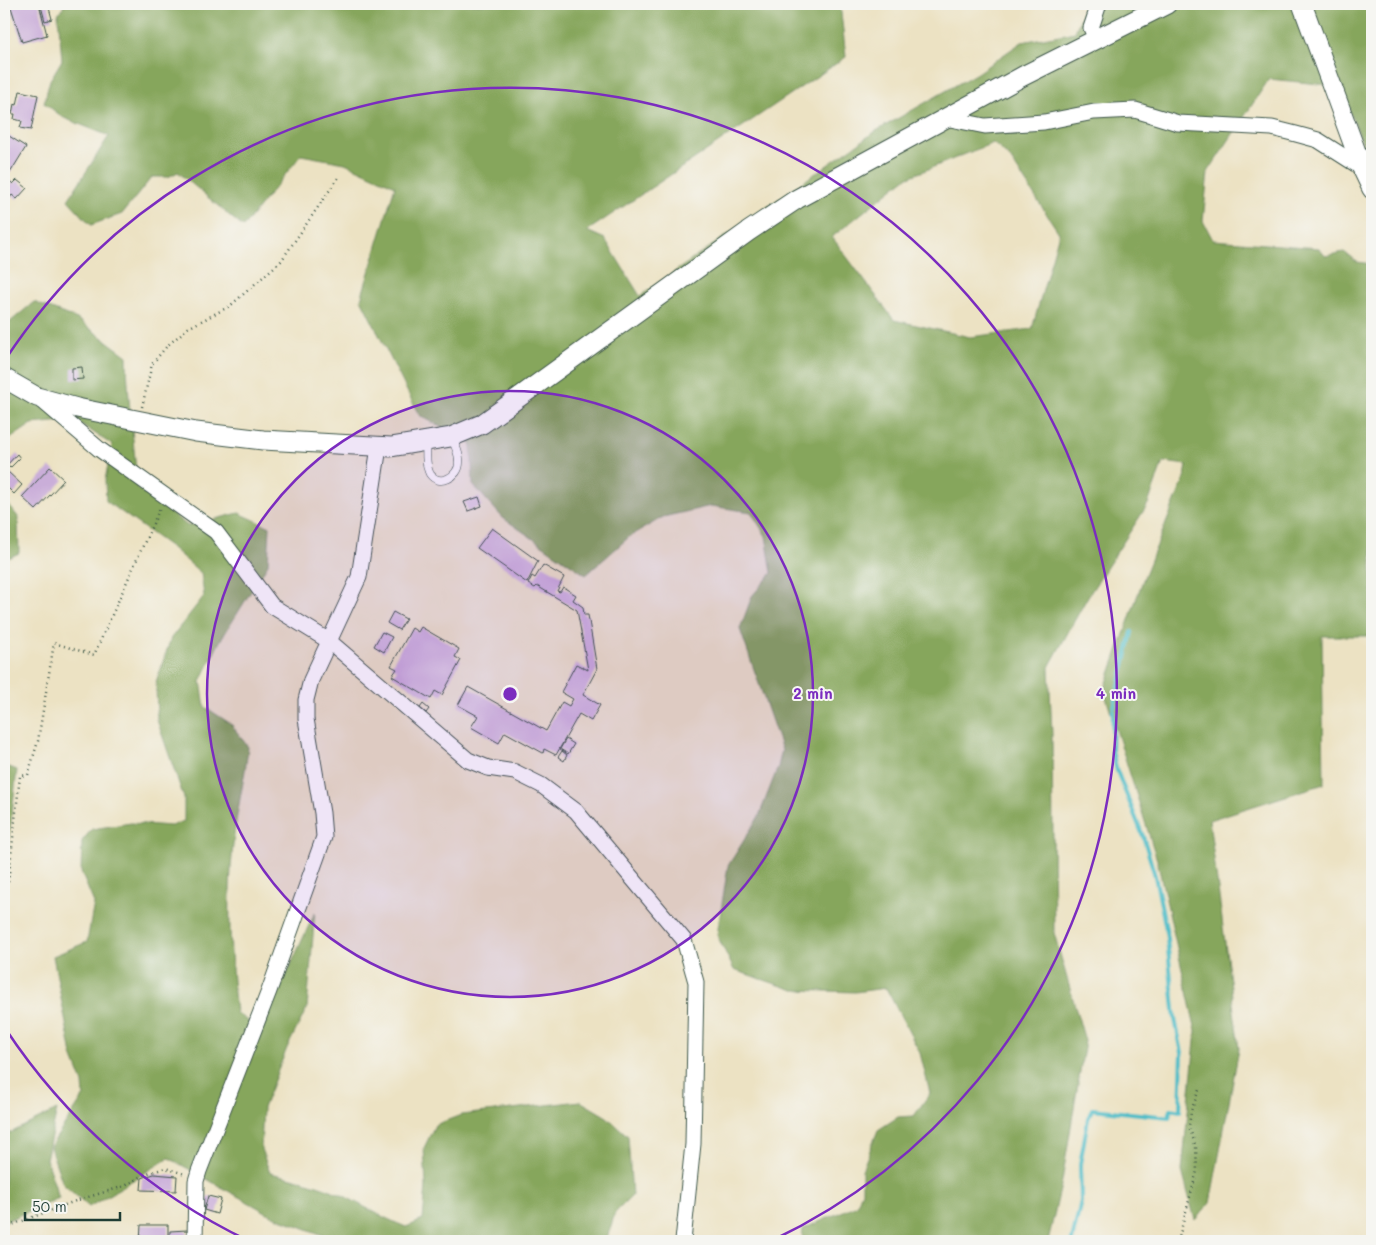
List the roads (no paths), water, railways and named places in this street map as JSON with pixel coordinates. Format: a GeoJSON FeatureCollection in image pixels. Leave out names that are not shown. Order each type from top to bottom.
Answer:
{"type":"FeatureCollection","features":[{"type":"Feature","properties":{"kind":"street"},"geometry":{"type":"LineString","coordinates":[[1096,39],[1091,28],[1099,4]]}},
{"type":"Feature","properties":{"kind":"street"},"geometry":{"type":"LineString","coordinates":[[38,397],[77,408],[139,421],[254,439],[379,448],[451,437],[482,424],[749,231],[798,199],[945,118],[1167,4]]}},
{"type":"Feature","properties":{"kind":"street"},"geometry":{"type":"LineString","coordinates":[[1302,4],[1362,168],[1372,189]]}},
{"type":"Feature","properties":{"kind":"street"},"geometry":{"type":"LineString","coordinates":[[945,118],[985,126],[1044,122],[1094,112],[1135,110],[1178,122],[1272,128],[1296,134],[1318,140],[1362,168]]}},
{"type":"Feature","properties":{"kind":"street"},"geometry":{"type":"LineString","coordinates":[[4,378],[38,397],[99,449],[216,532],[272,606],[329,641],[468,760],[488,768],[515,772],[541,785],[576,811],[684,940],[696,982],[692,1144],[683,1241]]}},
{"type":"Feature","properties":{"kind":"street"},"geometry":{"type":"LineString","coordinates":[[195,1241],[196,1181],[324,837],[322,813],[306,719],[306,700],[311,680],[359,578],[379,448]]}},
{"type":"Feature","properties":{"kind":"lane"},"geometry":{"type":"LineString","coordinates":[[427,442],[426,456],[430,473],[435,478],[447,479],[455,475],[460,462],[451,437]]}},
{"type":"Feature","properties":{"kind":"waterway"},"geometry":{"type":"LineString","coordinates":[[1072,1241],[1081,1201],[1080,1164],[1088,1119],[1092,1109],[1169,1117],[1171,1109],[1180,1111],[1182,1053],[1175,1019],[1166,929],[1155,876],[1143,836],[1117,771],[1112,751],[1113,711],[1132,632]]}}]}
